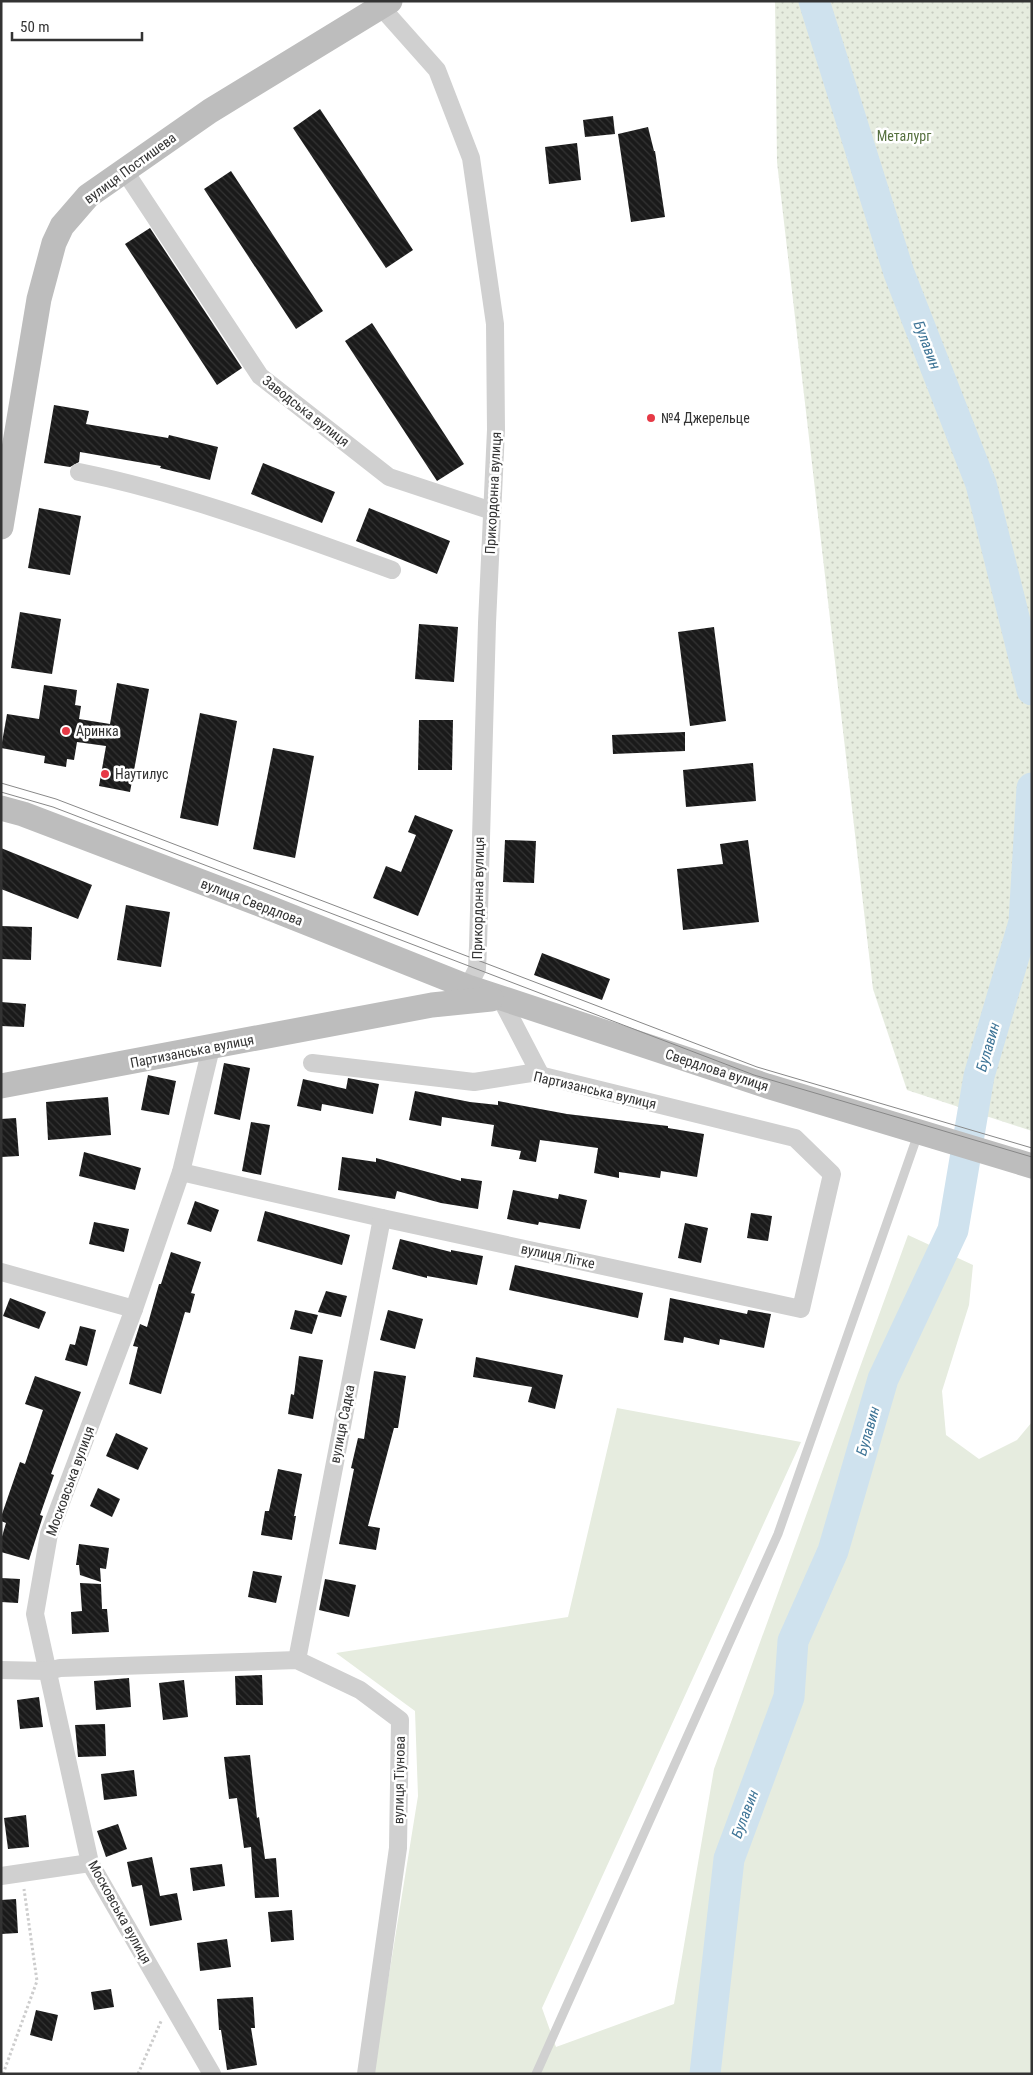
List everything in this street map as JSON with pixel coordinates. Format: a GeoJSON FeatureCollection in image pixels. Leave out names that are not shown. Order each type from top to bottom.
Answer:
{"type":"FeatureCollection","features":[{"type":"Feature","properties":{"kind":"street","name":"вулиця Постишева"},"geometry":{"type":"LineString","coordinates":[[2,513],[39,299],[54,243],[74,211],[88,196],[218,106],[388,10]]}},
{"type":"Feature","properties":{"kind":"street","name":"Прикордонна вулиця"},"geometry":{"type":"LineString","coordinates":[[388,10],[436,70],[471,158],[495,324],[497,376],[480,830],[477,969],[468,987]]}},
{"type":"Feature","properties":{"kind":"street","name":"Заводська вулиця"},"geometry":{"type":"LineString","coordinates":[[124,170],[260,376],[389,476],[492,512]]}},
{"type":"Feature","properties":{"kind":"street"},"geometry":{"type":"LineString","coordinates":[[79,472],[185,498],[260,522],[392,570]]}},
{"type":"Feature","properties":{"kind":"street","name":"вулиця Свердлова"},"geometry":{"type":"LineString","coordinates":[[1,808],[23,814],[257,903],[502,999]]}},
{"type":"Feature","properties":{"kind":"street"},"geometry":{"type":"LineString","coordinates":[[502,999],[541,1076]]}},
{"type":"Feature","properties":{"kind":"street","name":"Партизанська вулиця"},"geometry":{"type":"LineString","coordinates":[[1,1086],[432,1005],[464,1000],[502,999]]}},
{"type":"Feature","properties":{"kind":"street","name":"Свердлова вулиця"},"geometry":{"type":"LineString","coordinates":[[502,999],[664,1053],[1032,1166]]}},
{"type":"Feature","properties":{"kind":"street","name":"Московська вулиця"},"geometry":{"type":"LineString","coordinates":[[211,1048],[181,1172],[134,1309],[49,1534],[35,1614],[90,1863],[212,2074]]}},
{"type":"Feature","properties":{"kind":"street","name":"Партизанська вулиця"},"geometry":{"type":"LineString","coordinates":[[312,1062],[474,1082],[530,1073],[795,1138],[832,1174]]}},
{"type":"Feature","properties":{"kind":"street","name":"вулиця Літке"},"geometry":{"type":"LineString","coordinates":[[181,1172],[382,1218],[801,1309],[832,1174]]}},
{"type":"Feature","properties":{"kind":"street","name":"вулиця Садка"},"geometry":{"type":"LineString","coordinates":[[298,1660],[302,1630],[382,1218]]}},
{"type":"Feature","properties":{"kind":"street"},"geometry":{"type":"LineString","coordinates":[[1,1272],[134,1309]]}},
{"type":"Feature","properties":{"kind":"street","name":"вулиця Тіунова"},"geometry":{"type":"LineString","coordinates":[[1,1670],[48,1671],[60,1668],[298,1660],[360,1690],[400,1720],[398,1848],[366,2074]]}},
{"type":"Feature","properties":{"kind":"street"},"geometry":{"type":"LineString","coordinates":[[1,1876],[90,1863]]}},
{"type":"Feature","properties":{"kind":"lane"},"geometry":{"type":"LineString","coordinates":[[536,2074],[778,1534],[927,1134]]}},
{"type":"Feature","properties":{"kind":"path"},"geometry":{"type":"LineString","coordinates":[[3,2074],[37,1981],[22,1873]]}},
{"type":"Feature","properties":{"kind":"path"},"geometry":{"type":"LineString","coordinates":[[138,2074],[169,2000]]}},
{"type":"Feature","properties":{"kind":"green space","name":"Металург"},"geometry":{"type":"Polygon","coordinates":[[[775,1],[1032,1],[1032,1131],[907,1090],[873,989],[777,162],[775,1]]]}},
{"type":"Feature","properties":{"kind":"green space"},"geometry":{"type":"Polygon","coordinates":[[[908,1235],[973,1265],[969,1305],[942,1391],[946,1435],[979,1459],[1017,1440],[1032,1422],[1032,2074],[373,2074],[418,1796],[415,1711],[336,1653],[568,1617],[617,1408],[801,1442],[542,2008],[556,2047],[674,2004],[714,1769],[908,1235]]]}},
{"type":"Feature","properties":{"kind":"building"},"geometry":{"type":"Polygon","coordinates":[[[320,109],[413,250],[386,268],[293,128],[320,109]]]}},
{"type":"Feature","properties":{"kind":"building"},"geometry":{"type":"Polygon","coordinates":[[[613,116],[615,134],[585,137],[583,120],[613,116]]]}},
{"type":"Feature","properties":{"kind":"building"},"geometry":{"type":"Polygon","coordinates":[[[648,127],[655,151],[665,217],[631,222],[618,134],[648,127]]]}},
{"type":"Feature","properties":{"kind":"building"},"geometry":{"type":"Polygon","coordinates":[[[577,143],[581,180],[549,184],[545,147],[577,143]]]}},
{"type":"Feature","properties":{"kind":"building"},"geometry":{"type":"Polygon","coordinates":[[[231,171],[323,311],[296,329],[204,189],[231,171]]]}},
{"type":"Feature","properties":{"kind":"building"},"geometry":{"type":"Polygon","coordinates":[[[150,228],[242,368],[217,385],[125,244],[150,228]]]}},
{"type":"Feature","properties":{"kind":"building"},"geometry":{"type":"Polygon","coordinates":[[[372,323],[464,464],[437,481],[345,341],[372,323]]]}},
{"type":"Feature","properties":{"kind":"building"},"geometry":{"type":"Polygon","coordinates":[[[54,405],[89,411],[86,424],[168,438],[169,435],[218,447],[210,480],[160,468],[161,466],[80,452],[79,462],[70,467],[44,463],[54,405]]]}},
{"type":"Feature","properties":{"kind":"building"},"geometry":{"type":"Polygon","coordinates":[[[263,463],[335,492],[322,523],[251,494],[263,463]]]}},
{"type":"Feature","properties":{"kind":"building"},"geometry":{"type":"Polygon","coordinates":[[[39,508],[81,516],[70,575],[28,568],[39,508]]]}},
{"type":"Feature","properties":{"kind":"building"},"geometry":{"type":"Polygon","coordinates":[[[369,508],[450,541],[437,574],[356,541],[369,508]]]}},
{"type":"Feature","properties":{"kind":"building"},"geometry":{"type":"Polygon","coordinates":[[[20,612],[61,619],[52,674],[11,668],[20,612]]]}},
{"type":"Feature","properties":{"kind":"building"},"geometry":{"type":"Polygon","coordinates":[[[419,624],[458,627],[454,682],[415,679],[419,624]]]}},
{"type":"Feature","properties":{"kind":"building"},"geometry":{"type":"Polygon","coordinates":[[[714,627],[726,721],[690,726],[678,632],[714,627]]]}},
{"type":"Feature","properties":{"kind":"building"},"geometry":{"type":"Polygon","coordinates":[[[117,683],[149,689],[130,792],[99,786],[106,746],[77,742],[74,760],[67,759],[66,767],[44,763],[45,756],[1,748],[7,714],[39,719],[44,685],[77,690],[75,705],[81,706],[79,719],[110,724],[117,683]]]}},
{"type":"Feature","properties":{"kind":"building"},"geometry":{"type":"Polygon","coordinates":[[[200,713],[237,721],[218,826],[180,818],[200,713]]]}},
{"type":"Feature","properties":{"kind":"building"},"geometry":{"type":"Polygon","coordinates":[[[419,720],[453,720],[452,770],[418,770],[419,720]]]}},
{"type":"Feature","properties":{"kind":"building"},"geometry":{"type":"Polygon","coordinates":[[[685,732],[685,751],[613,754],[612,735],[685,732]]]}},
{"type":"Feature","properties":{"kind":"building"},"geometry":{"type":"Polygon","coordinates":[[[273,748],[314,756],[295,858],[253,849],[273,748]]]}},
{"type":"Feature","properties":{"kind":"building"},"geometry":{"type":"Polygon","coordinates":[[[753,763],[756,801],[686,807],[683,770],[753,763]]]}},
{"type":"Feature","properties":{"kind":"building"},"geometry":{"type":"Polygon","coordinates":[[[415,815],[453,830],[418,916],[373,898],[386,866],[401,872],[416,835],[408,832],[415,815]]]}},
{"type":"Feature","properties":{"kind":"building"},"geometry":{"type":"Polygon","coordinates":[[[505,840],[536,841],[534,883],[503,882],[505,840]]]}},
{"type":"Feature","properties":{"kind":"building"},"geometry":{"type":"Polygon","coordinates":[[[748,840],[759,922],[683,930],[677,869],[723,864],[720,844],[748,840]]]}},
{"type":"Feature","properties":{"kind":"building"},"geometry":{"type":"Polygon","coordinates":[[[1,848],[92,885],[78,919],[1,889],[1,848]]]}},
{"type":"Feature","properties":{"kind":"building"},"geometry":{"type":"Polygon","coordinates":[[[126,905],[170,912],[161,967],[117,960],[126,905]]]}},
{"type":"Feature","properties":{"kind":"building"},"geometry":{"type":"Polygon","coordinates":[[[1,926],[32,927],[31,960],[1,959],[1,926]]]}},
{"type":"Feature","properties":{"kind":"building"},"geometry":{"type":"Polygon","coordinates":[[[542,953],[610,979],[602,1000],[534,975],[542,953]]]}},
{"type":"Feature","properties":{"kind":"building"},"geometry":{"type":"Polygon","coordinates":[[[1,1002],[26,1004],[24,1027],[1,1026],[1,1002]]]}},
{"type":"Feature","properties":{"kind":"building"},"geometry":{"type":"Polygon","coordinates":[[[224,1063],[250,1068],[240,1120],[214,1114],[224,1063]]]}},
{"type":"Feature","properties":{"kind":"building"},"geometry":{"type":"Polygon","coordinates":[[[148,1075],[176,1081],[169,1115],[141,1110],[148,1075]]]}},
{"type":"Feature","properties":{"kind":"building"},"geometry":{"type":"Polygon","coordinates":[[[348,1078],[379,1084],[373,1114],[322,1104],[321,1111],[297,1106],[303,1079],[346,1089],[348,1078]]]}},
{"type":"Feature","properties":{"kind":"building"},"geometry":{"type":"Polygon","coordinates":[[[415,1091],[470,1102],[498,1105],[498,1101],[567,1114],[668,1126],[668,1128],[704,1134],[697,1177],[661,1171],[660,1178],[619,1172],[619,1178],[594,1173],[598,1148],[540,1140],[536,1162],[519,1159],[521,1151],[491,1146],[494,1125],[442,1117],[441,1126],[409,1120],[415,1091]]]}},
{"type":"Feature","properties":{"kind":"building"},"geometry":{"type":"Polygon","coordinates":[[[108,1097],[111,1135],[48,1140],[46,1102],[108,1097]]]}},
{"type":"Feature","properties":{"kind":"building"},"geometry":{"type":"Polygon","coordinates":[[[16,1118],[19,1156],[1,1157],[1,1119],[16,1118]]]}},
{"type":"Feature","properties":{"kind":"building"},"geometry":{"type":"Polygon","coordinates":[[[251,1122],[270,1125],[261,1175],[242,1171],[251,1122]]]}},
{"type":"Feature","properties":{"kind":"building"},"geometry":{"type":"Polygon","coordinates":[[[84,1152],[141,1168],[135,1190],[79,1176],[84,1152]]]}},
{"type":"Feature","properties":{"kind":"building"},"geometry":{"type":"Polygon","coordinates":[[[342,1157],[376,1162],[376,1158],[461,1181],[461,1178],[482,1181],[478,1209],[441,1203],[397,1191],[395,1199],[338,1190],[342,1157]]]}},
{"type":"Feature","properties":{"kind":"building"},"geometry":{"type":"Polygon","coordinates":[[[513,1190],[558,1199],[559,1194],[587,1200],[580,1229],[539,1222],[538,1225],[507,1219],[513,1190]]]}},
{"type":"Feature","properties":{"kind":"building"},"geometry":{"type":"Polygon","coordinates":[[[195,1201],[219,1210],[211,1232],[187,1224],[195,1201]]]}},
{"type":"Feature","properties":{"kind":"building"},"geometry":{"type":"Polygon","coordinates":[[[265,1211],[350,1235],[342,1265],[257,1241],[265,1211]]]}},
{"type":"Feature","properties":{"kind":"building"},"geometry":{"type":"Polygon","coordinates":[[[751,1213],[772,1216],[768,1241],[747,1238],[751,1213]]]}},
{"type":"Feature","properties":{"kind":"building"},"geometry":{"type":"Polygon","coordinates":[[[94,1222],[129,1229],[124,1252],[89,1244],[94,1222]]]}},
{"type":"Feature","properties":{"kind":"building"},"geometry":{"type":"Polygon","coordinates":[[[685,1223],[708,1228],[701,1263],[678,1258],[685,1223]]]}},
{"type":"Feature","properties":{"kind":"building"},"geometry":{"type":"Polygon","coordinates":[[[400,1239],[451,1252],[451,1250],[483,1256],[477,1285],[427,1276],[427,1278],[392,1269],[400,1239]]]}},
{"type":"Feature","properties":{"kind":"building"},"geometry":{"type":"Polygon","coordinates":[[[171,1252],[201,1262],[191,1293],[195,1294],[190,1313],[185,1312],[161,1394],[129,1384],[138,1347],[133,1346],[140,1324],[147,1327],[159,1284],[161,1284],[171,1252]]]}},
{"type":"Feature","properties":{"kind":"building"},"geometry":{"type":"Polygon","coordinates":[[[515,1265],[643,1293],[638,1318],[509,1290],[515,1265]]]}},
{"type":"Feature","properties":{"kind":"building"},"geometry":{"type":"Polygon","coordinates":[[[326,1291],[347,1296],[341,1317],[318,1312],[326,1291]]]}},
{"type":"Feature","properties":{"kind":"building"},"geometry":{"type":"Polygon","coordinates":[[[10,1298],[46,1312],[39,1329],[3,1316],[10,1298]]]}},
{"type":"Feature","properties":{"kind":"building"},"geometry":{"type":"Polygon","coordinates":[[[670,1298],[747,1314],[748,1310],[771,1314],[764,1348],[720,1339],[719,1345],[684,1337],[683,1343],[664,1340],[670,1298]]]}},
{"type":"Feature","properties":{"kind":"building"},"geometry":{"type":"Polygon","coordinates":[[[295,1310],[318,1315],[312,1334],[290,1329],[295,1310]]]}},
{"type":"Feature","properties":{"kind":"building"},"geometry":{"type":"Polygon","coordinates":[[[388,1310],[423,1319],[415,1349],[380,1340],[388,1310]]]}},
{"type":"Feature","properties":{"kind":"building"},"geometry":{"type":"Polygon","coordinates":[[[80,1326],[96,1330],[87,1366],[65,1360],[70,1344],[75,1345],[80,1326]]]}},
{"type":"Feature","properties":{"kind":"building"},"geometry":{"type":"Polygon","coordinates":[[[299,1356],[323,1360],[313,1419],[288,1414],[291,1394],[294,1395],[299,1356]]]}},
{"type":"Feature","properties":{"kind":"building"},"geometry":{"type":"Polygon","coordinates":[[[476,1357],[563,1375],[555,1409],[528,1402],[532,1387],[473,1377],[476,1357]]]}},
{"type":"Feature","properties":{"kind":"building"},"geometry":{"type":"Polygon","coordinates":[[[374,1371],[406,1376],[398,1428],[394,1428],[368,1526],[380,1528],[376,1550],[339,1544],[354,1469],[351,1468],[358,1438],[364,1439],[374,1371]]]}},
{"type":"Feature","properties":{"kind":"building"},"geometry":{"type":"Polygon","coordinates":[[[35,1376],[81,1392],[51,1474],[54,1475],[40,1515],[43,1516],[29,1560],[1,1552],[1,1540],[6,1523],[1,1521],[1,1517],[20,1462],[25,1464],[43,1410],[25,1404],[35,1376]]]}},
{"type":"Feature","properties":{"kind":"building"},"geometry":{"type":"Polygon","coordinates":[[[116,1433],[148,1448],[138,1470],[106,1456],[116,1433]]]}},
{"type":"Feature","properties":{"kind":"building"},"geometry":{"type":"Polygon","coordinates":[[[278,1469],[302,1474],[294,1516],[296,1516],[292,1540],[261,1535],[265,1511],[269,1511],[278,1469]]]}},
{"type":"Feature","properties":{"kind":"building"},"geometry":{"type":"Polygon","coordinates":[[[98,1488],[120,1499],[112,1517],[90,1506],[98,1488]]]}},
{"type":"Feature","properties":{"kind":"building"},"geometry":{"type":"Polygon","coordinates":[[[79,1544],[109,1548],[106,1569],[100,1568],[101,1582],[80,1575],[79,1565],[76,1565],[79,1544]]]}},
{"type":"Feature","properties":{"kind":"building"},"geometry":{"type":"Polygon","coordinates":[[[253,1571],[282,1576],[276,1603],[248,1597],[253,1571]]]}},
{"type":"Feature","properties":{"kind":"building"},"geometry":{"type":"Polygon","coordinates":[[[1,1578],[20,1579],[18,1603],[1,1602],[1,1578]]]}},
{"type":"Feature","properties":{"kind":"building"},"geometry":{"type":"Polygon","coordinates":[[[325,1579],[356,1585],[349,1617],[319,1610],[325,1579]]]}},
{"type":"Feature","properties":{"kind":"building"},"geometry":{"type":"Polygon","coordinates":[[[80,1583],[101,1584],[102,1609],[107,1609],[109,1632],[72,1634],[71,1612],[82,1611],[80,1583]]]}},
{"type":"Feature","properties":{"kind":"building"},"geometry":{"type":"Polygon","coordinates":[[[262,1675],[263,1705],[236,1705],[235,1676],[262,1675]]]}},
{"type":"Feature","properties":{"kind":"building"},"geometry":{"type":"Polygon","coordinates":[[[129,1678],[131,1707],[96,1710],[94,1681],[129,1678]]]}},
{"type":"Feature","properties":{"kind":"building"},"geometry":{"type":"Polygon","coordinates":[[[184,1680],[188,1717],[163,1720],[159,1683],[184,1680]]]}},
{"type":"Feature","properties":{"kind":"building"},"geometry":{"type":"Polygon","coordinates":[[[39,1697],[43,1727],[20,1729],[17,1700],[39,1697]]]}},
{"type":"Feature","properties":{"kind":"building"},"geometry":{"type":"Polygon","coordinates":[[[105,1724],[106,1756],[78,1757],[75,1725],[105,1724]]]}},
{"type":"Feature","properties":{"kind":"building"},"geometry":{"type":"Polygon","coordinates":[[[250,1755],[257,1818],[259,1817],[265,1859],[276,1858],[279,1897],[255,1898],[251,1847],[244,1848],[237,1798],[229,1799],[224,1757],[250,1755]]]}},
{"type":"Feature","properties":{"kind":"building"},"geometry":{"type":"Polygon","coordinates":[[[134,1770],[137,1796],[104,1800],[101,1774],[134,1770]]]}},
{"type":"Feature","properties":{"kind":"building"},"geometry":{"type":"Polygon","coordinates":[[[26,1815],[29,1847],[8,1849],[4,1818],[26,1815]]]}},
{"type":"Feature","properties":{"kind":"building"},"geometry":{"type":"Polygon","coordinates":[[[118,1824],[127,1849],[106,1857],[97,1831],[118,1824]]]}},
{"type":"Feature","properties":{"kind":"building"},"geometry":{"type":"Polygon","coordinates":[[[152,1857],[160,1896],[177,1893],[182,1920],[150,1926],[142,1885],[132,1887],[127,1862],[152,1857]]]}},
{"type":"Feature","properties":{"kind":"building"},"geometry":{"type":"Polygon","coordinates":[[[222,1864],[225,1886],[193,1891],[190,1868],[222,1864]]]}},
{"type":"Feature","properties":{"kind":"building"},"geometry":{"type":"Polygon","coordinates":[[[16,1899],[18,1933],[1,1934],[1,1900],[16,1899]]]}},
{"type":"Feature","properties":{"kind":"building"},"geometry":{"type":"Polygon","coordinates":[[[292,1910],[294,1940],[271,1942],[268,1912],[292,1910]]]}},
{"type":"Feature","properties":{"kind":"building"},"geometry":{"type":"Polygon","coordinates":[[[227,1939],[231,1967],[200,1971],[197,1943],[227,1939]]]}},
{"type":"Feature","properties":{"kind":"building"},"geometry":{"type":"Polygon","coordinates":[[[111,1989],[114,2007],[94,2010],[91,1992],[111,1989]]]}},
{"type":"Feature","properties":{"kind":"building"},"geometry":{"type":"Polygon","coordinates":[[[253,1997],[255,2028],[251,2028],[257,2065],[227,2070],[221,2030],[219,2030],[217,1999],[253,1997]]]}},
{"type":"Feature","properties":{"kind":"building"},"geometry":{"type":"Polygon","coordinates":[[[36,2010],[58,2015],[52,2041],[30,2035],[36,2010]]]}},
{"type":"Feature","properties":{"kind":"waterway","name":"Булавин"},"geometry":{"type":"LineString","coordinates":[[814,1],[899,273],[981,484],[1032,690]]}},
{"type":"Feature","properties":{"kind":"waterway","name":"Булавин"},"geometry":{"type":"LineString","coordinates":[[705,2074],[729,1859],[789,1697],[793,1641],[833,1551],[883,1379],[953,1230],[979,1076],[1024,922],[1032,788]]}},
{"type":"Feature","properties":{"kind":"tram line"},"geometry":{"type":"LineString","coordinates":[[1,783],[56,799],[757,1067],[1032,1148]]}},
{"type":"Feature","properties":{"kind":"tram line"},"geometry":{"type":"LineString","coordinates":[[1,792],[53,807],[754,1075],[1032,1157]]}},
{"type":"Feature","properties":{"kind":"place","name":"№4 Джерельце"},"geometry":{"type":"Point","coordinates":[651,418]}},
{"type":"Feature","properties":{"kind":"place","name":"Аринка"},"geometry":{"type":"Point","coordinates":[66,731]}},
{"type":"Feature","properties":{"kind":"place","name":"Наутилус"},"geometry":{"type":"Point","coordinates":[105,774]}}]}
